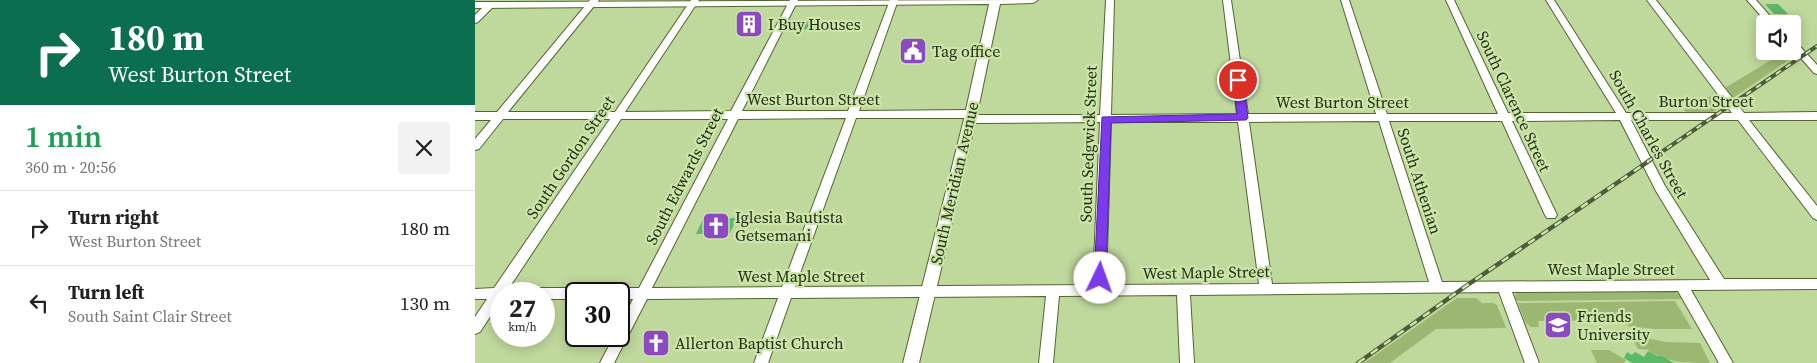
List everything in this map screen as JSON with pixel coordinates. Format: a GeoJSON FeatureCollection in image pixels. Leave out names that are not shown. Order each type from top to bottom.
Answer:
{"type":"FeatureCollection","features":[{"type":"Feature","properties":{"kind":"main road"},"geometry":{"type":"LineString","coordinates":[[475,5],[593,2],[1033,0]]}},
{"type":"Feature","properties":{"kind":"main road","name":"South Meridian Avenue"},"geometry":{"type":"LineString","coordinates":[[911,363],[970,116],[994,1]]}},
{"type":"Feature","properties":{"kind":"street","name":"South Sedgwick Street"},"geometry":{"type":"LineString","coordinates":[[1099,290],[1110,0]]}},
{"type":"Feature","properties":{"kind":"street"},"geometry":{"type":"LineString","coordinates":[[1227,0],[1266,288]]}},
{"type":"Feature","properties":{"kind":"street","name":"South Athenian"},"geometry":{"type":"LineString","coordinates":[[1345,0],[1437,286]]}},
{"type":"Feature","properties":{"kind":"street","name":"South Clarence Street"},"geometry":{"type":"LineString","coordinates":[[1450,0],[1551,215]]}},
{"type":"Feature","properties":{"kind":"street","name":"South Charles Street"},"geometry":{"type":"LineString","coordinates":[[1550,0],[1623,116],[1660,188],[1720,284]]}},
{"type":"Feature","properties":{"kind":"street"},"geometry":{"type":"LineString","coordinates":[[1651,0],[1817,215]]}},
{"type":"Feature","properties":{"kind":"street"},"geometry":{"type":"LineString","coordinates":[[1751,0],[1765,15]]}},
{"type":"Feature","properties":{"kind":"street"},"geometry":{"type":"LineString","coordinates":[[475,146],[593,2]]}},
{"type":"Feature","properties":{"kind":"street","name":"South Gordon Street"},"geometry":{"type":"LineString","coordinates":[[506,282],[694,2]]}},
{"type":"Feature","properties":{"kind":"street","name":"South Edwards Street"},"geometry":{"type":"LineString","coordinates":[[607,363],[793,2]]}},
{"type":"Feature","properties":{"kind":"street"},"geometry":{"type":"LineString","coordinates":[[761,363],[893,2]]}},
{"type":"Feature","properties":{"kind":"street"},"geometry":{"type":"LineString","coordinates":[[475,20],[490,5]]}},
{"type":"Feature","properties":{"kind":"street"},"geometry":{"type":"LineString","coordinates":[[1801,53],[1817,71]]}},
{"type":"Feature","properties":{"kind":"street","name":"West Burton Street"},"geometry":{"type":"LineString","coordinates":[[475,116],[852,114],[1106,119],[1505,116]]}},
{"type":"Feature","properties":{"kind":"street","name":"Burton Street"},"geometry":{"type":"LineString","coordinates":[[1505,116],[1817,116]]}},
{"type":"Feature","properties":{"kind":"street"},"geometry":{"type":"LineString","coordinates":[[1681,284],[1727,363]]}},
{"type":"Feature","properties":{"kind":"street","name":"West Maple Street"},"geometry":{"type":"LineString","coordinates":[[555,293],[928,292],[1817,284]]}},
{"type":"Feature","properties":{"kind":"street"},"geometry":{"type":"LineString","coordinates":[[1503,286],[1532,363]]}},
{"type":"Feature","properties":{"kind":"street"},"geometry":{"type":"LineString","coordinates":[[1183,289],[1187,363]]}},
{"type":"Feature","properties":{"kind":"street"},"geometry":{"type":"LineString","coordinates":[[1046,363],[1053,291]]}},
{"type":"Feature","properties":{"kind":"street","name":"West Maple Street"},"geometry":{"type":"LineString","coordinates":[[475,294],[490,293]]}},
{"type":"Feature","properties":{"kind":"street","name":"South Gordon Street"},"geometry":{"type":"LineString","coordinates":[[475,328],[490,306]]}},
{"type":"Feature","properties":{"kind":"green space"},"geometry":{"type":"Polygon","coordinates":[[[1771,60],[1789,60],[1733,98],[1725,88],[1771,60]]]}},
{"type":"Feature","properties":{"kind":"green space"},"geometry":{"type":"Polygon","coordinates":[[[1719,92],[1727,103],[1713,112],[1686,112],[1684,109],[1719,92]]]}},
{"type":"Feature","properties":{"kind":"green space"},"geometry":{"type":"Polygon","coordinates":[[[1672,291],[1677,293],[1682,299],[1521,301],[1516,300],[1515,294],[1518,293],[1672,291]]]}},
{"type":"Feature","properties":{"kind":"green space"},"geometry":{"type":"Polygon","coordinates":[[[1457,298],[1476,298],[1482,303],[1497,305],[1506,328],[1436,329],[1390,363],[1364,363],[1457,298]]]}},
{"type":"Feature","properties":{"kind":"green space"},"geometry":{"type":"Polygon","coordinates":[[[1675,301],[1692,329],[1654,329],[1628,326],[1624,320],[1538,321],[1539,327],[1531,327],[1525,322],[1518,303],[1675,301]]]}},
{"type":"Feature","properties":{"kind":"green space"},"geometry":{"type":"Polygon","coordinates":[[[1635,336],[1666,342],[1700,343],[1710,363],[1678,362],[1648,351],[1650,350],[1638,349],[1634,342],[1635,336]]]}},
{"type":"Feature","properties":{"kind":"green space"},"geometry":{"type":"Polygon","coordinates":[[[1591,350],[1609,350],[1626,360],[1624,363],[1597,363],[1591,350]]]}},
{"type":"Feature","properties":{"kind":"building"},"geometry":{"type":"Polygon","coordinates":[[[1765,4],[1778,4],[1788,14],[1774,14],[1765,4]]]}},
{"type":"Feature","properties":{"kind":"building"},"geometry":{"type":"Polygon","coordinates":[[[794,21],[819,21],[815,29],[789,30],[794,21]]]}},
{"type":"Feature","properties":{"kind":"building","name":"Iglesia Bautista Getsemani"},"geometry":{"type":"Polygon","coordinates":[[[737,218],[730,233],[696,234],[703,219],[737,218]]]}},
{"type":"Feature","properties":{"kind":"building"},"geometry":{"type":"Polygon","coordinates":[[[1648,351],[1674,363],[1632,363],[1624,358],[1627,352],[1632,355],[1635,352],[1644,357],[1648,351]]]}},
{"type":"Feature","properties":{"kind":"railway"},"geometry":{"type":"LineString","coordinates":[[1647,162],[1817,46]]}},
{"type":"Feature","properties":{"kind":"railway"},"geometry":{"type":"LineString","coordinates":[[1358,363],[1466,286],[1649,161]]}},
{"type":"Feature","properties":{"kind":"place","name":"I Buy Houses"},"geometry":{"type":"Point","coordinates":[749,24]}},
{"type":"Feature","properties":{"kind":"place","name":"Tag office"},"geometry":{"type":"Point","coordinates":[913,51]}},
{"type":"Feature","properties":{"kind":"place","name":"Iglesia Bautista Getsemani"},"geometry":{"type":"Point","coordinates":[716,226]}},
{"type":"Feature","properties":{"kind":"place","name":"Friends University"},"geometry":{"type":"Point","coordinates":[1558,325]}},
{"type":"Feature","properties":{"kind":"place","name":"Allerton Baptist Church"},"geometry":{"type":"Point","coordinates":[656,343]}},
{"type":"Feature","properties":{"kind":"route"},"geometry":{"type":"LineString","coordinates":[[1100,278],[1106,119],[1243,118],[1238,80]]}}]}
